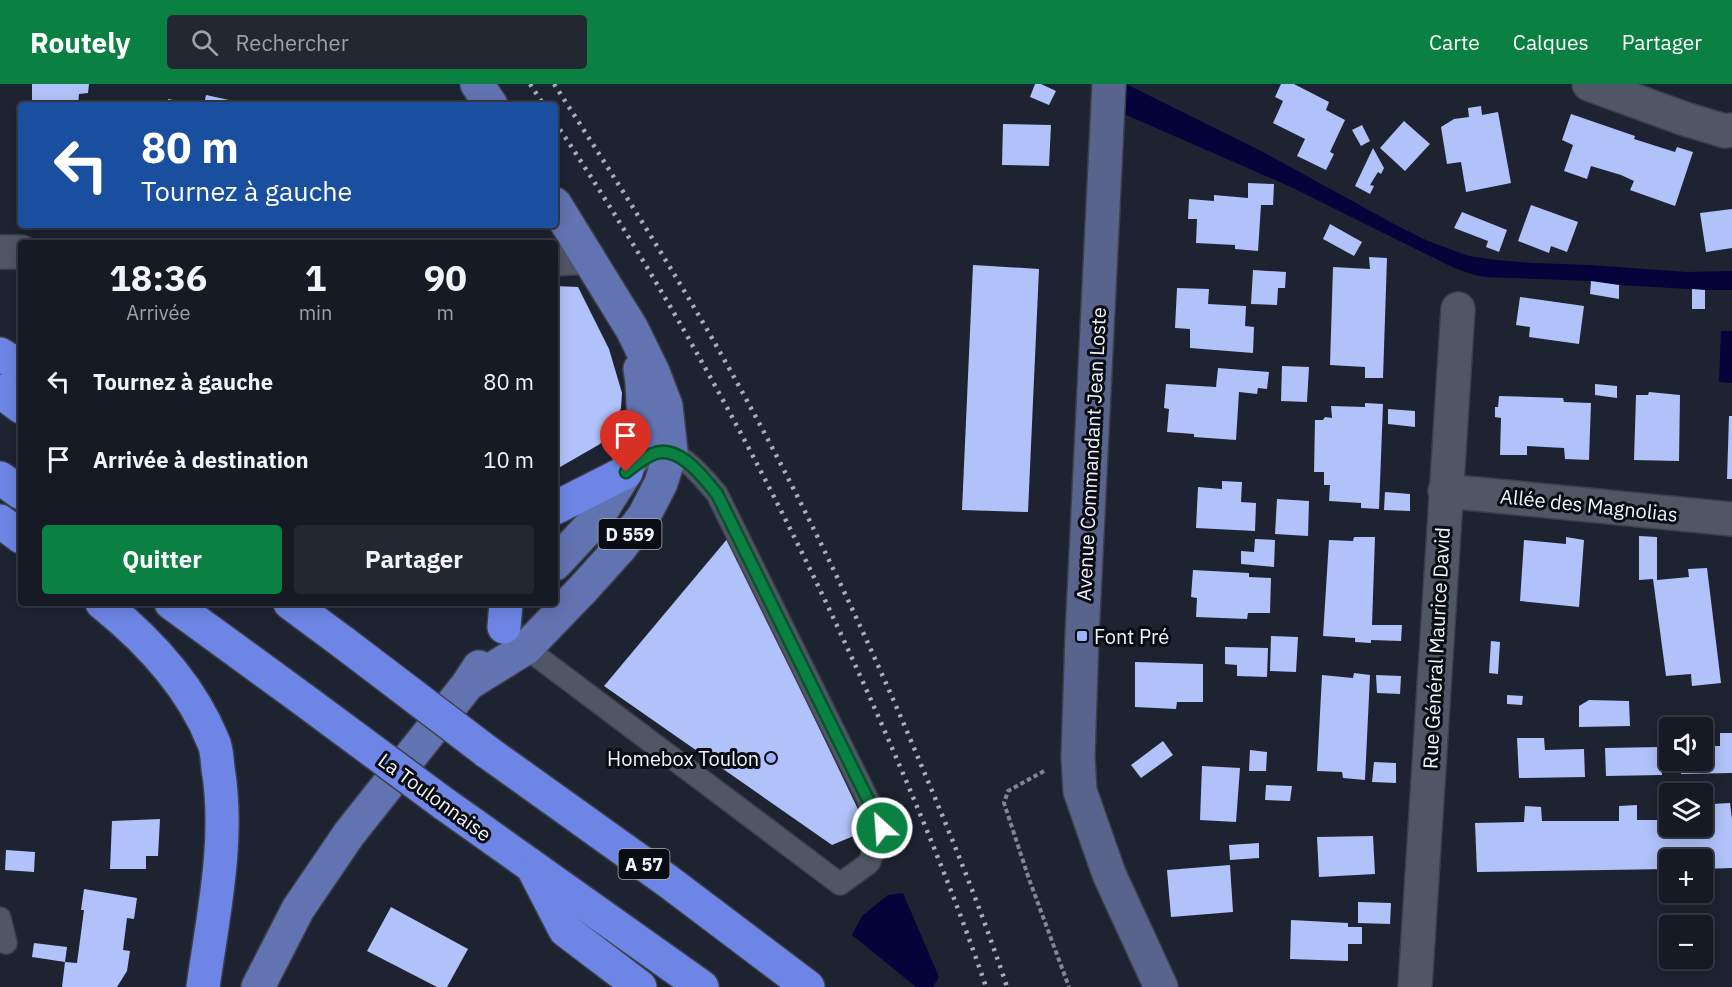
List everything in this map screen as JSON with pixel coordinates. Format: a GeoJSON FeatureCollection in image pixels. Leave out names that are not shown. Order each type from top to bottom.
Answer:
{"type":"FeatureCollection","features":[{"type":"Feature","properties":{"kind":"highway"},"geometry":{"type":"LineString","coordinates":[[0,354],[18,365]]}},
{"type":"Feature","properties":{"kind":"highway"},"geometry":{"type":"LineString","coordinates":[[0,391],[18,405]]}},
{"type":"Feature","properties":{"kind":"highway"},"geometry":{"type":"LineString","coordinates":[[558,506],[626,472]]}},
{"type":"Feature","properties":{"kind":"highway"},"geometry":{"type":"LineString","coordinates":[[0,478],[18,491]]}},
{"type":"Feature","properties":{"kind":"highway"},"geometry":{"type":"LineString","coordinates":[[0,521],[18,535]]}},
{"type":"Feature","properties":{"kind":"highway"},"geometry":{"type":"LineString","coordinates":[[106,606],[125,621],[162,660],[195,703],[214,743],[222,793],[221,850],[203,987]]}},
{"type":"Feature","properties":{"kind":"highway","name":"La Toulonnaise"},"geometry":{"type":"LineString","coordinates":[[175,606],[443,803],[702,987]]}},
{"type":"Feature","properties":{"kind":"highway","name":"A 57"},"geometry":{"type":"LineString","coordinates":[[294,606],[804,984]]}},
{"type":"Feature","properties":{"kind":"highway"},"geometry":{"type":"LineString","coordinates":[[533,868],[565,930],[640,987]]}},
{"type":"Feature","properties":{"kind":"main road"},"geometry":{"type":"LineString","coordinates":[[477,84],[489,102]]}},
{"type":"Feature","properties":{"kind":"main road","name":"Avenue Commandant Jean Loste"},"geometry":{"type":"LineString","coordinates":[[1108,84],[1078,758],[1080,791],[1109,874],[1161,987]]}},
{"type":"Feature","properties":{"kind":"main road","name":"D 559"},"geometry":{"type":"LineString","coordinates":[[558,209],[632,329],[653,372],[666,406],[671,451],[661,483],[644,516],[620,548],[583,590],[558,601]]}},
{"type":"Feature","properties":{"kind":"main road","name":"D 559"},"geometry":{"type":"LineString","coordinates":[[558,561],[595,521],[626,472],[644,423],[642,382],[632,329]]}},
{"type":"Feature","properties":{"kind":"main road","name":"D 559"},"geometry":{"type":"LineString","coordinates":[[258,987],[298,909],[349,834],[468,684],[515,620],[547,606]]}},
{"type":"Feature","properties":{"kind":"street"},"geometry":{"type":"LineString","coordinates":[[1589,84],[1685,119],[1732,130]]}},
{"type":"Feature","properties":{"kind":"street"},"geometry":{"type":"LineString","coordinates":[[0,252],[18,252]]}},
{"type":"Feature","properties":{"kind":"street"},"geometry":{"type":"LineString","coordinates":[[558,259],[588,257]]}},
{"type":"Feature","properties":{"kind":"street","name":"Rue Général Maurice David"},"geometry":{"type":"LineString","coordinates":[[1415,987],[1458,309]]}},
{"type":"Feature","properties":{"kind":"street","name":"Allée des Magnolias"},"geometry":{"type":"LineString","coordinates":[[1445,491],[1732,519]]}},
{"type":"Feature","properties":{"kind":"lane"},"geometry":{"type":"LineString","coordinates":[[515,620],[840,884],[869,863],[882,828],[717,494],[694,468],[671,451],[655,452],[626,472]]}},
{"type":"Feature","properties":{"kind":"lane"},"geometry":{"type":"LineString","coordinates":[[0,918],[6,943]]}},
{"type":"Feature","properties":{"kind":"path"},"geometry":{"type":"LineString","coordinates":[[1069,987],[1004,803],[1008,791],[1042,772],[1078,758]]}},
{"type":"Feature","properties":{"kind":"shaded area"},"geometry":{"type":"Polygon","coordinates":[[[1126,84],[1263,152],[1394,224],[1428,241],[1469,256],[1533,263],[1687,272],[1732,271],[1732,290],[1474,275],[1452,267],[1291,187],[1124,114],[1126,84]]]}},
{"type":"Feature","properties":{"kind":"shaded area"},"geometry":{"type":"Polygon","coordinates":[[[1721,331],[1732,331],[1732,383],[1719,382],[1721,331]]]}},
{"type":"Feature","properties":{"kind":"shaded area"},"geometry":{"type":"Polygon","coordinates":[[[903,893],[939,977],[933,987],[916,987],[852,935],[862,916],[888,895],[903,893]]]}},
{"type":"Feature","properties":{"kind":"building"},"geometry":{"type":"Polygon","coordinates":[[[32,84],[89,84],[88,93],[79,94],[78,102],[32,102],[32,84]]]}},
{"type":"Feature","properties":{"kind":"building"},"geometry":{"type":"Polygon","coordinates":[[[1035,84],[1041,84],[1056,91],[1049,105],[1030,97],[1035,84]]]}},
{"type":"Feature","properties":{"kind":"building"},"geometry":{"type":"Polygon","coordinates":[[[1281,84],[1294,84],[1329,102],[1326,110],[1345,120],[1330,152],[1334,154],[1326,170],[1297,156],[1305,139],[1273,123],[1283,101],[1275,97],[1281,84]]]}},
{"type":"Feature","properties":{"kind":"building"},"geometry":{"type":"Polygon","coordinates":[[[206,95],[229,100],[229,102],[205,102],[206,95]]]}},
{"type":"Feature","properties":{"kind":"building"},"geometry":{"type":"Polygon","coordinates":[[[168,99],[184,102],[168,102],[168,99]]]}},
{"type":"Feature","properties":{"kind":"building"},"geometry":{"type":"Polygon","coordinates":[[[1481,106],[1482,115],[1498,112],[1511,183],[1466,192],[1461,162],[1447,164],[1441,127],[1454,119],[1469,117],[1468,108],[1481,106]]]}},
{"type":"Feature","properties":{"kind":"building"},"geometry":{"type":"Polygon","coordinates":[[[1571,114],[1635,136],[1634,139],[1675,152],[1677,147],[1693,152],[1675,206],[1630,190],[1634,181],[1621,175],[1591,166],[1587,179],[1564,171],[1573,145],[1562,140],[1571,114]]]}},
{"type":"Feature","properties":{"kind":"building"},"geometry":{"type":"Polygon","coordinates":[[[1404,121],[1430,144],[1405,171],[1380,148],[1404,121]]]}},
{"type":"Feature","properties":{"kind":"building"},"geometry":{"type":"Polygon","coordinates":[[[1003,124],[1051,125],[1049,166],[1002,165],[1003,124]]]}},
{"type":"Feature","properties":{"kind":"building"},"geometry":{"type":"Polygon","coordinates":[[[1362,125],[1370,141],[1361,146],[1352,130],[1362,125]]]}},
{"type":"Feature","properties":{"kind":"building"},"geometry":{"type":"Polygon","coordinates":[[[1373,148],[1384,168],[1381,174],[1378,172],[1370,185],[1374,186],[1370,194],[1355,186],[1373,148]]]}},
{"type":"Feature","properties":{"kind":"building"},"geometry":{"type":"Polygon","coordinates":[[[1248,183],[1274,184],[1273,205],[1261,205],[1258,251],[1235,249],[1235,245],[1196,243],[1197,219],[1188,219],[1189,199],[1214,201],[1214,195],[1248,198],[1248,183]]]}},
{"type":"Feature","properties":{"kind":"building"},"geometry":{"type":"Polygon","coordinates":[[[1531,205],[1578,222],[1567,252],[1551,246],[1549,253],[1518,241],[1531,205]]]}},
{"type":"Feature","properties":{"kind":"building"},"geometry":{"type":"Polygon","coordinates":[[[1732,209],[1732,248],[1706,252],[1700,213],[1732,209]]]}},
{"type":"Feature","properties":{"kind":"building"},"geometry":{"type":"Polygon","coordinates":[[[1462,212],[1507,230],[1499,252],[1486,247],[1488,241],[1454,228],[1462,212]]]}},
{"type":"Feature","properties":{"kind":"building"},"geometry":{"type":"Polygon","coordinates":[[[1330,224],[1362,242],[1354,256],[1323,239],[1330,224]]]}},
{"type":"Feature","properties":{"kind":"building"},"geometry":{"type":"Polygon","coordinates":[[[1369,257],[1387,258],[1383,378],[1365,378],[1365,367],[1330,365],[1333,267],[1370,269],[1369,257]]]}},
{"type":"Feature","properties":{"kind":"building"},"geometry":{"type":"Polygon","coordinates":[[[973,265],[1039,269],[1028,512],[962,510],[973,265]]]}},
{"type":"Feature","properties":{"kind":"building"},"geometry":{"type":"Polygon","coordinates":[[[1253,270],[1286,272],[1285,288],[1278,288],[1277,305],[1251,304],[1253,270]]]}},
{"type":"Feature","properties":{"kind":"building"},"geometry":{"type":"Polygon","coordinates":[[[1591,281],[1619,285],[1619,299],[1590,294],[1591,281]]]}},
{"type":"Feature","properties":{"kind":"building"},"geometry":{"type":"Polygon","coordinates":[[[558,286],[578,287],[609,349],[622,393],[621,408],[615,422],[600,444],[558,468],[558,286]]]}},
{"type":"Feature","properties":{"kind":"building"},"geometry":{"type":"Polygon","coordinates":[[[1177,288],[1209,289],[1208,304],[1246,306],[1245,326],[1254,327],[1253,353],[1190,348],[1190,329],[1175,328],[1177,288]]]}},
{"type":"Feature","properties":{"kind":"building"},"geometry":{"type":"Polygon","coordinates":[[[1692,289],[1705,290],[1705,309],[1692,309],[1692,289]]]}},
{"type":"Feature","properties":{"kind":"building"},"geometry":{"type":"Polygon","coordinates":[[[1520,297],[1584,306],[1579,344],[1529,337],[1530,327],[1516,325],[1520,297]]]}},
{"type":"Feature","properties":{"kind":"building"},"geometry":{"type":"Polygon","coordinates":[[[1282,366],[1309,367],[1307,402],[1281,401],[1282,366]]]}},
{"type":"Feature","properties":{"kind":"building"},"geometry":{"type":"Polygon","coordinates":[[[1218,368],[1269,372],[1267,389],[1258,388],[1257,394],[1239,392],[1236,440],[1194,437],[1194,434],[1167,432],[1169,409],[1164,408],[1166,384],[1216,387],[1218,368]]]}},
{"type":"Feature","properties":{"kind":"building"},"geometry":{"type":"Polygon","coordinates":[[[1595,384],[1617,386],[1617,398],[1595,395],[1595,384]]]}},
{"type":"Feature","properties":{"kind":"building"},"geometry":{"type":"Polygon","coordinates":[[[1649,392],[1680,395],[1679,461],[1634,460],[1636,395],[1648,395],[1649,392]]]}},
{"type":"Feature","properties":{"kind":"building"},"geometry":{"type":"Polygon","coordinates":[[[1499,396],[1563,398],[1564,402],[1591,403],[1589,460],[1565,459],[1564,448],[1527,446],[1527,455],[1500,455],[1501,418],[1495,417],[1495,407],[1498,407],[1499,396]]]}},
{"type":"Feature","properties":{"kind":"building"},"geometry":{"type":"Polygon","coordinates":[[[1365,403],[1383,404],[1379,509],[1361,508],[1361,503],[1329,501],[1330,485],[1324,485],[1324,472],[1314,472],[1315,420],[1323,420],[1325,417],[1332,418],[1331,406],[1365,407],[1365,403]]]}},
{"type":"Feature","properties":{"kind":"building"},"geometry":{"type":"Polygon","coordinates":[[[1388,409],[1415,411],[1415,427],[1388,424],[1388,409]]]}},
{"type":"Feature","properties":{"kind":"building"},"geometry":{"type":"Polygon","coordinates":[[[1729,416],[1732,416],[1732,479],[1727,479],[1729,416]]]}},
{"type":"Feature","properties":{"kind":"building"},"geometry":{"type":"Polygon","coordinates":[[[1222,481],[1242,482],[1241,502],[1256,503],[1255,531],[1196,528],[1198,487],[1222,489],[1222,481]]]}},
{"type":"Feature","properties":{"kind":"building"},"geometry":{"type":"Polygon","coordinates":[[[1385,492],[1410,494],[1410,511],[1384,510],[1385,492]]]}},
{"type":"Feature","properties":{"kind":"building"},"geometry":{"type":"Polygon","coordinates":[[[1277,499],[1309,501],[1308,536],[1275,534],[1277,499]]]}},
{"type":"Feature","properties":{"kind":"building"},"geometry":{"type":"Polygon","coordinates":[[[1639,536],[1657,537],[1657,580],[1689,577],[1688,569],[1707,568],[1721,683],[1692,686],[1691,674],[1666,676],[1653,579],[1639,580],[1639,536]]]}},
{"type":"Feature","properties":{"kind":"building"},"geometry":{"type":"Polygon","coordinates":[[[1354,537],[1375,537],[1372,625],[1402,625],[1401,641],[1355,642],[1355,638],[1323,636],[1329,540],[1353,541],[1354,537]]]}},
{"type":"Feature","properties":{"kind":"building"},"geometry":{"type":"Polygon","coordinates":[[[1566,537],[1584,540],[1579,607],[1520,601],[1524,540],[1566,544],[1566,537]]]}},
{"type":"Feature","properties":{"kind":"building","name":"Homebox Toulon"},"geometry":{"type":"Polygon","coordinates":[[[728,538],[868,830],[832,845],[604,686],[728,538]]]}},
{"type":"Feature","properties":{"kind":"building"},"geometry":{"type":"Polygon","coordinates":[[[1255,539],[1275,540],[1274,567],[1241,564],[1241,551],[1254,552],[1255,539]]]}},
{"type":"Feature","properties":{"kind":"building"},"geometry":{"type":"Polygon","coordinates":[[[1193,570],[1249,573],[1249,577],[1271,578],[1270,613],[1248,613],[1247,619],[1196,617],[1197,598],[1191,597],[1193,570]]]}},
{"type":"Feature","properties":{"kind":"building"},"geometry":{"type":"Polygon","coordinates":[[[1271,636],[1298,637],[1296,672],[1270,671],[1271,636]]]}},
{"type":"Feature","properties":{"kind":"building"},"geometry":{"type":"Polygon","coordinates":[[[1491,641],[1500,642],[1498,674],[1489,673],[1491,641]]]}},
{"type":"Feature","properties":{"kind":"building"},"geometry":{"type":"Polygon","coordinates":[[[1225,647],[1268,648],[1267,677],[1237,676],[1237,665],[1225,664],[1225,647]]]}},
{"type":"Feature","properties":{"kind":"building"},"geometry":{"type":"Polygon","coordinates":[[[1135,662],[1203,664],[1203,702],[1177,702],[1176,709],[1135,707],[1135,662]]]}},
{"type":"Feature","properties":{"kind":"building"},"geometry":{"type":"Polygon","coordinates":[[[1354,673],[1370,675],[1365,780],[1343,778],[1342,772],[1317,771],[1322,675],[1353,678],[1354,673]]]}},
{"type":"Feature","properties":{"kind":"building"},"geometry":{"type":"Polygon","coordinates":[[[1376,675],[1401,676],[1400,694],[1377,693],[1376,675]]]}},
{"type":"Feature","properties":{"kind":"building"},"geometry":{"type":"Polygon","coordinates":[[[1507,695],[1523,696],[1522,705],[1507,704],[1507,695]]]}},
{"type":"Feature","properties":{"kind":"building"},"geometry":{"type":"Polygon","coordinates":[[[1589,700],[1629,701],[1630,726],[1579,727],[1579,706],[1589,700]]]}},
{"type":"Feature","properties":{"kind":"building"},"geometry":{"type":"Polygon","coordinates":[[[1720,733],[1732,733],[1732,773],[1681,774],[1681,771],[1713,771],[1713,746],[1720,746],[1720,733]]]}},
{"type":"Feature","properties":{"kind":"building"},"geometry":{"type":"Polygon","coordinates":[[[1517,738],[1544,738],[1545,750],[1584,749],[1585,777],[1519,778],[1517,738]]]}},
{"type":"Feature","properties":{"kind":"building"},"geometry":{"type":"Polygon","coordinates":[[[1163,741],[1173,755],[1141,778],[1131,765],[1163,741]]]}},
{"type":"Feature","properties":{"kind":"building"},"geometry":{"type":"Polygon","coordinates":[[[1659,747],[1659,771],[1662,771],[1662,775],[1606,776],[1605,748],[1659,747]]]}},
{"type":"Feature","properties":{"kind":"building"},"geometry":{"type":"Polygon","coordinates":[[[1250,750],[1267,752],[1266,771],[1249,771],[1250,750]]]}},
{"type":"Feature","properties":{"kind":"building"},"geometry":{"type":"Polygon","coordinates":[[[1374,762],[1396,763],[1396,783],[1372,782],[1374,762]]]}},
{"type":"Feature","properties":{"kind":"building"},"geometry":{"type":"Polygon","coordinates":[[[1202,766],[1240,768],[1236,822],[1200,820],[1202,766]]]}},
{"type":"Feature","properties":{"kind":"building"},"geometry":{"type":"Polygon","coordinates":[[[1266,785],[1292,786],[1290,801],[1265,800],[1266,785]]]}},
{"type":"Feature","properties":{"kind":"building"},"geometry":{"type":"Polygon","coordinates":[[[1730,803],[1732,868],[1713,869],[1713,849],[1659,849],[1659,869],[1477,872],[1475,823],[1524,822],[1525,806],[1541,807],[1542,821],[1619,821],[1619,806],[1637,805],[1637,820],[1659,820],[1659,837],[1713,837],[1713,804],[1730,803]]]}},
{"type":"Feature","properties":{"kind":"building"},"geometry":{"type":"Polygon","coordinates":[[[160,819],[158,856],[146,856],[146,869],[110,869],[112,821],[160,819]]]}},
{"type":"Feature","properties":{"kind":"building"},"geometry":{"type":"Polygon","coordinates":[[[1373,836],[1375,874],[1319,877],[1317,837],[1373,836]]]}},
{"type":"Feature","properties":{"kind":"building"},"geometry":{"type":"Polygon","coordinates":[[[1259,843],[1259,858],[1230,860],[1229,845],[1259,843]]]}},
{"type":"Feature","properties":{"kind":"building"},"geometry":{"type":"Polygon","coordinates":[[[6,850],[35,852],[34,872],[5,870],[6,850]]]}},
{"type":"Feature","properties":{"kind":"building"},"geometry":{"type":"Polygon","coordinates":[[[1230,865],[1233,912],[1171,917],[1167,870],[1230,865]]]}},
{"type":"Feature","properties":{"kind":"building"},"geometry":{"type":"Polygon","coordinates":[[[84,889],[137,898],[134,919],[127,918],[123,950],[130,951],[127,971],[117,987],[62,987],[65,962],[77,963],[84,910],[81,910],[84,889]]]}},
{"type":"Feature","properties":{"kind":"building"},"geometry":{"type":"Polygon","coordinates":[[[1358,902],[1391,903],[1390,924],[1358,923],[1358,902]]]}},
{"type":"Feature","properties":{"kind":"building"},"geometry":{"type":"Polygon","coordinates":[[[391,907],[468,949],[447,987],[437,987],[367,951],[391,907]]]}},
{"type":"Feature","properties":{"kind":"building"},"geometry":{"type":"Polygon","coordinates":[[[1291,920],[1348,923],[1348,927],[1362,927],[1362,944],[1348,944],[1348,961],[1290,959],[1291,920]]]}},
{"type":"Feature","properties":{"kind":"building"},"geometry":{"type":"Polygon","coordinates":[[[34,943],[67,947],[65,962],[32,957],[34,943]]]}},
{"type":"Feature","properties":{"kind":"railway"},"geometry":{"type":"LineString","coordinates":[[530,84],[542,102]]}},
{"type":"Feature","properties":{"kind":"railway"},"geometry":{"type":"LineString","coordinates":[[554,84],[631,204],[705,326],[735,378],[818,537],[917,755],[976,899],[1007,987]]}},
{"type":"Feature","properties":{"kind":"railway"},"geometry":{"type":"LineString","coordinates":[[558,127],[648,269],[692,344],[734,420],[813,576],[913,796],[986,987]]}},
{"type":"Feature","properties":{"kind":"place","name":"Font Pré"},"geometry":{"type":"Point","coordinates":[1082,636]}},
{"type":"Feature","properties":{"kind":"place","name":"Homebox Toulon"},"geometry":{"type":"Point","coordinates":[771,758]}},
{"type":"Feature","properties":{"kind":"route"},"geometry":{"type":"LineString","coordinates":[[626,472],[655,452],[671,451],[694,468],[717,494],[882,828]]}}]}
